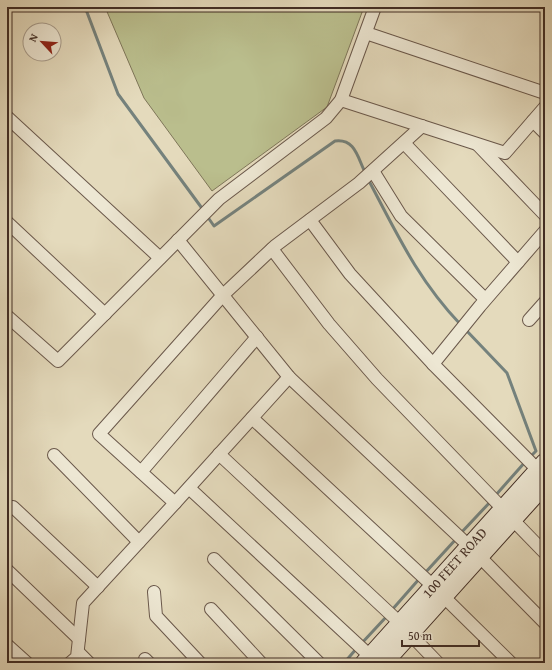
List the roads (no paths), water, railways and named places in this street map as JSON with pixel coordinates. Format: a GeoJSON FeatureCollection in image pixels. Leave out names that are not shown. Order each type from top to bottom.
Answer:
{"type":"FeatureCollection","features":[{"type":"Feature","properties":{"kind":"main road","name":"100 FEET ROAD"},"geometry":{"type":"LineString","coordinates":[[373,661],[405,628],[508,514],[543,472]]}},
{"type":"Feature","properties":{"kind":"street"},"geometry":{"type":"LineString","coordinates":[[7,316],[58,361],[219,199],[326,118],[342,100],[375,7]]}},
{"type":"Feature","properties":{"kind":"street"},"geometry":{"type":"LineString","coordinates":[[366,33],[545,93]]}},
{"type":"Feature","properties":{"kind":"street"},"geometry":{"type":"LineString","coordinates":[[342,100],[505,153],[545,107]]}},
{"type":"Feature","properties":{"kind":"street"},"geometry":{"type":"LineString","coordinates":[[7,117],[160,258]]}},
{"type":"Feature","properties":{"kind":"street"},"geometry":{"type":"LineString","coordinates":[[533,121],[545,133]]}},
{"type":"Feature","properties":{"kind":"street"},"geometry":{"type":"LineString","coordinates":[[176,503],[99,434],[223,295],[272,249],[373,171],[422,126]]}},
{"type":"Feature","properties":{"kind":"street"},"geometry":{"type":"LineString","coordinates":[[404,144],[518,262]]}},
{"type":"Feature","properties":{"kind":"street"},"geometry":{"type":"LineString","coordinates":[[478,144],[545,215]]}},
{"type":"Feature","properties":{"kind":"street"},"geometry":{"type":"LineString","coordinates":[[373,171],[401,216],[485,299]]}},
{"type":"Feature","properties":{"kind":"street"},"geometry":{"type":"LineString","coordinates":[[310,220],[350,274],[433,364],[543,472]]}},
{"type":"Feature","properties":{"kind":"street"},"geometry":{"type":"LineString","coordinates":[[7,222],[105,314]]}},
{"type":"Feature","properties":{"kind":"street"},"geometry":{"type":"LineString","coordinates":[[433,364],[485,299],[545,231]]}},
{"type":"Feature","properties":{"kind":"street"},"geometry":{"type":"LineString","coordinates":[[178,240],[289,377],[474,551],[545,623]]}},
{"type":"Feature","properties":{"kind":"street"},"geometry":{"type":"LineString","coordinates":[[272,249],[329,324],[373,373],[545,553]]}},
{"type":"Feature","properties":{"kind":"street"},"geometry":{"type":"LineString","coordinates":[[529,320],[544,305]]}},
{"type":"Feature","properties":{"kind":"street"},"geometry":{"type":"LineString","coordinates":[[141,472],[257,337]]}},
{"type":"Feature","properties":{"kind":"street"},"geometry":{"type":"LineString","coordinates":[[70,663],[77,657],[83,603],[176,503],[289,377]]}},
{"type":"Feature","properties":{"kind":"street"},"geometry":{"type":"LineString","coordinates":[[252,418],[438,591],[511,663]]}},
{"type":"Feature","properties":{"kind":"street"},"geometry":{"type":"LineString","coordinates":[[219,454],[405,628],[438,663]]}},
{"type":"Feature","properties":{"kind":"street"},"geometry":{"type":"LineString","coordinates":[[54,455],[139,542]]}},
{"type":"Feature","properties":{"kind":"street"},"geometry":{"type":"LineString","coordinates":[[189,488],[373,661]]}},
{"type":"Feature","properties":{"kind":"street"},"geometry":{"type":"LineString","coordinates":[[13,507],[98,587]]}},
{"type":"Feature","properties":{"kind":"street"},"geometry":{"type":"LineString","coordinates":[[214,559],[319,663]]}},
{"type":"Feature","properties":{"kind":"street"},"geometry":{"type":"LineString","coordinates":[[7,570],[79,639]]}},
{"type":"Feature","properties":{"kind":"street"},"geometry":{"type":"LineString","coordinates":[[154,592],[156,616],[200,663]]}},
{"type":"Feature","properties":{"kind":"street"},"geometry":{"type":"LineString","coordinates":[[211,609],[261,663]]}},
{"type":"Feature","properties":{"kind":"street"},"geometry":{"type":"LineString","coordinates":[[7,645],[27,663]]}},
{"type":"Feature","properties":{"kind":"street"},"geometry":{"type":"LineString","coordinates":[[78,652],[89,663]]}},
{"type":"Feature","properties":{"kind":"waterway"},"geometry":{"type":"LineString","coordinates":[[85,7],[118,94],[204,211]]}},
{"type":"Feature","properties":{"kind":"waterway"},"geometry":{"type":"LineString","coordinates":[[207,216],[214,226],[335,141],[342,141],[352,146],[366,174]]}},
{"type":"Feature","properties":{"kind":"waterway"},"geometry":{"type":"LineString","coordinates":[[368,179],[420,274],[432,291],[461,325]]}},
{"type":"Feature","properties":{"kind":"waterway"},"geometry":{"type":"LineString","coordinates":[[465,329],[507,373],[536,451],[530,457]]}},
{"type":"Feature","properties":{"kind":"waterway"},"geometry":{"type":"LineString","coordinates":[[495,496],[526,461]]}},
{"type":"Feature","properties":{"kind":"waterway"},"geometry":{"type":"LineString","coordinates":[[460,534],[492,500]]}},
{"type":"Feature","properties":{"kind":"waterway"},"geometry":{"type":"LineString","coordinates":[[424,574],[457,538]]}},
{"type":"Feature","properties":{"kind":"waterway"},"geometry":{"type":"LineString","coordinates":[[391,611],[420,578]]}},
{"type":"Feature","properties":{"kind":"waterway"},"geometry":{"type":"LineString","coordinates":[[361,644],[387,616]]}},
{"type":"Feature","properties":{"kind":"waterway"},"geometry":{"type":"LineString","coordinates":[[344,663],[357,648]]}}]}
